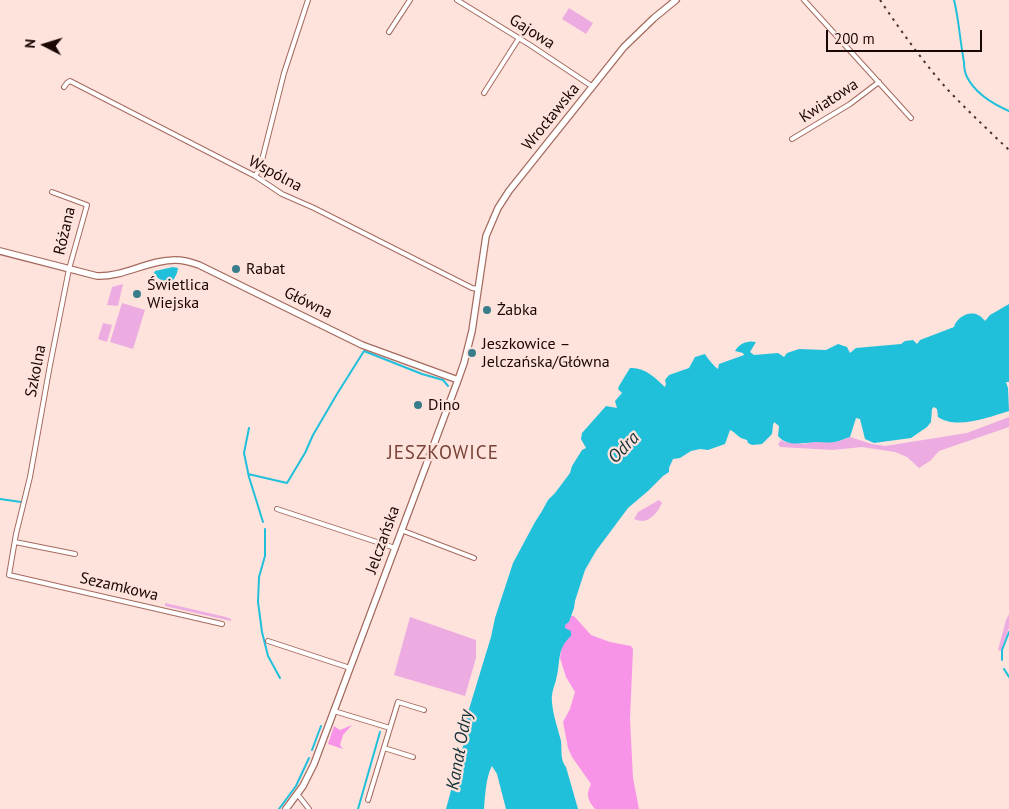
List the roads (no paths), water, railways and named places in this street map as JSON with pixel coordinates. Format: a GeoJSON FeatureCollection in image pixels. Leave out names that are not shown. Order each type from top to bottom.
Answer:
{"type":"FeatureCollection","features":[{"type":"Feature","properties":{"kind":"main road","name":"Wrocławska"},"geometry":{"type":"LineString","coordinates":[[480,272],[486,236],[498,208],[506,196],[624,47],[676,0]]}},
{"type":"Feature","properties":{"kind":"main road","name":"Główna"},"geometry":{"type":"LineString","coordinates":[[0,251],[106,277],[165,261],[186,261],[199,264],[362,345],[458,380]]}},
{"type":"Feature","properties":{"kind":"main road","name":"Jelczańska"},"geometry":{"type":"LineString","coordinates":[[286,809],[298,795],[314,764],[458,380],[472,331],[480,272]]}},
{"type":"Feature","properties":{"kind":"street"},"geometry":{"type":"LineString","coordinates":[[255,176],[260,168],[284,74],[308,0]]}},
{"type":"Feature","properties":{"kind":"street"},"geometry":{"type":"LineString","coordinates":[[389,32],[410,0]]}},
{"type":"Feature","properties":{"kind":"street","name":"Gajowa"},"geometry":{"type":"LineString","coordinates":[[457,0],[593,86]]}},
{"type":"Feature","properties":{"kind":"street"},"geometry":{"type":"LineString","coordinates":[[804,0],[911,118]]}},
{"type":"Feature","properties":{"kind":"street"},"geometry":{"type":"LineString","coordinates":[[484,93],[519,38]]}},
{"type":"Feature","properties":{"kind":"street","name":"Wspólna"},"geometry":{"type":"LineString","coordinates":[[64,87],[70,81],[255,176],[282,194],[314,208],[472,288],[478,289]]}},
{"type":"Feature","properties":{"kind":"street","name":"Kwiatowa"},"geometry":{"type":"LineString","coordinates":[[792,139],[850,104],[879,82]]}},
{"type":"Feature","properties":{"kind":"street","name":"Różana"},"geometry":{"type":"LineString","coordinates":[[52,192],[87,205],[70,269]]}},
{"type":"Feature","properties":{"kind":"street","name":"Szkolna"},"geometry":{"type":"LineString","coordinates":[[10,574],[70,269]]}},
{"type":"Feature","properties":{"kind":"street"},"geometry":{"type":"LineString","coordinates":[[277,509],[395,548]]}},
{"type":"Feature","properties":{"kind":"street"},"geometry":{"type":"LineString","coordinates":[[402,530],[474,558]]}},
{"type":"Feature","properties":{"kind":"street"},"geometry":{"type":"LineString","coordinates":[[15,542],[75,554]]}},
{"type":"Feature","properties":{"kind":"street","name":"Sezamkowa"},"geometry":{"type":"LineString","coordinates":[[10,574],[222,624]]}},
{"type":"Feature","properties":{"kind":"street"},"geometry":{"type":"LineString","coordinates":[[268,641],[350,668]]}},
{"type":"Feature","properties":{"kind":"street"},"geometry":{"type":"LineString","coordinates":[[368,800],[398,702],[424,710]]}},
{"type":"Feature","properties":{"kind":"street"},"geometry":{"type":"LineString","coordinates":[[334,711],[390,728]]}},
{"type":"Feature","properties":{"kind":"street"},"geometry":{"type":"LineString","coordinates":[[384,748],[412,757]]}},
{"type":"Feature","properties":{"kind":"street"},"geometry":{"type":"LineString","coordinates":[[298,795],[309,809]]}},
{"type":"Feature","properties":{"kind":"water"},"geometry":{"type":"Polygon","coordinates":[[[173,267],[178,268],[177,273],[169,283],[161,280],[154,273],[155,271],[173,267]]]}},
{"type":"Feature","properties":{"kind":"water","name":"Odra"},"geometry":{"type":"Polygon","coordinates":[[[1009,304],[1009,382],[1006,382],[1009,411],[973,421],[954,422],[938,417],[937,409],[934,407],[932,409],[931,422],[911,438],[874,443],[865,439],[860,419],[856,418],[850,437],[837,442],[795,444],[786,442],[778,436],[779,426],[774,422],[772,434],[762,444],[752,445],[730,430],[725,444],[708,450],[691,451],[680,458],[673,459],[669,472],[628,508],[596,551],[585,570],[569,622],[565,625],[565,628],[571,631],[571,636],[561,651],[552,693],[552,702],[561,741],[562,758],[578,809],[506,809],[497,774],[492,766],[487,781],[484,809],[446,809],[469,724],[466,719],[513,563],[548,500],[570,473],[582,450],[586,448],[581,439],[582,433],[606,406],[617,408],[615,401],[622,393],[618,389],[630,368],[645,371],[665,387],[665,380],[669,375],[689,368],[695,357],[705,354],[718,369],[719,364],[744,355],[735,351],[746,342],[756,342],[750,352],[754,355],[778,353],[784,357],[787,353],[799,349],[826,350],[838,344],[847,347],[850,353],[856,348],[901,344],[905,341],[913,340],[917,344],[920,340],[954,327],[957,321],[967,314],[980,316],[985,321],[990,315],[1009,304]]]}},
{"type":"Feature","properties":{"kind":"waterway"},"geometry":{"type":"LineString","coordinates":[[954,0],[967,77],[970,83],[985,97],[1009,111]]}},
{"type":"Feature","properties":{"kind":"waterway"},"geometry":{"type":"LineString","coordinates":[[248,474],[287,483],[305,453],[313,435],[364,351],[422,374],[443,380],[448,386]]}},
{"type":"Feature","properties":{"kind":"waterway"},"geometry":{"type":"LineString","coordinates":[[249,428],[244,453],[249,477],[263,522]]}},
{"type":"Feature","properties":{"kind":"waterway"},"geometry":{"type":"LineString","coordinates":[[0,499],[21,502]]}},
{"type":"Feature","properties":{"kind":"waterway"},"geometry":{"type":"LineString","coordinates":[[265,529],[265,556],[259,577],[258,602],[262,632],[268,656],[280,678]]}},
{"type":"Feature","properties":{"kind":"waterway"},"geometry":{"type":"LineString","coordinates":[[1002,660],[1002,650],[1009,632]]}},
{"type":"Feature","properties":{"kind":"waterway"},"geometry":{"type":"LineString","coordinates":[[1004,669],[1009,677]]}},
{"type":"Feature","properties":{"kind":"waterway"},"geometry":{"type":"LineString","coordinates":[[312,750],[321,726]]}},
{"type":"Feature","properties":{"kind":"waterway"},"geometry":{"type":"LineString","coordinates":[[358,809],[380,732]]}},
{"type":"Feature","properties":{"kind":"waterway"},"geometry":{"type":"LineString","coordinates":[[279,809],[296,786],[309,758]]}},
{"type":"Feature","properties":{"kind":"railway"},"geometry":{"type":"LineString","coordinates":[[880,0],[912,46],[948,90],[1009,150]]}},
{"type":"Feature","properties":{"kind":"place","name":"Rabat"},"geometry":{"type":"Point","coordinates":[236,269]}},
{"type":"Feature","properties":{"kind":"place","name":"Świetlica Wiejska"},"geometry":{"type":"Point","coordinates":[137,294]}},
{"type":"Feature","properties":{"kind":"place","name":"Żabka"},"geometry":{"type":"Point","coordinates":[487,310]}},
{"type":"Feature","properties":{"kind":"place","name":"Jeszkowice – Jelczańska/Główna"},"geometry":{"type":"Point","coordinates":[472,353]}},
{"type":"Feature","properties":{"kind":"place","name":"Dino"},"geometry":{"type":"Point","coordinates":[418,405]}},
{"type":"Feature","properties":{"kind":"district","name":"JESZKOWICE"},"geometry":{"type":"Point","coordinates":[443,454]}},
{"type":"Feature","properties":{"kind":"water label","name":"Kanał Odry"},"geometry":{"type":"Point","coordinates":[460,750]}}]}
